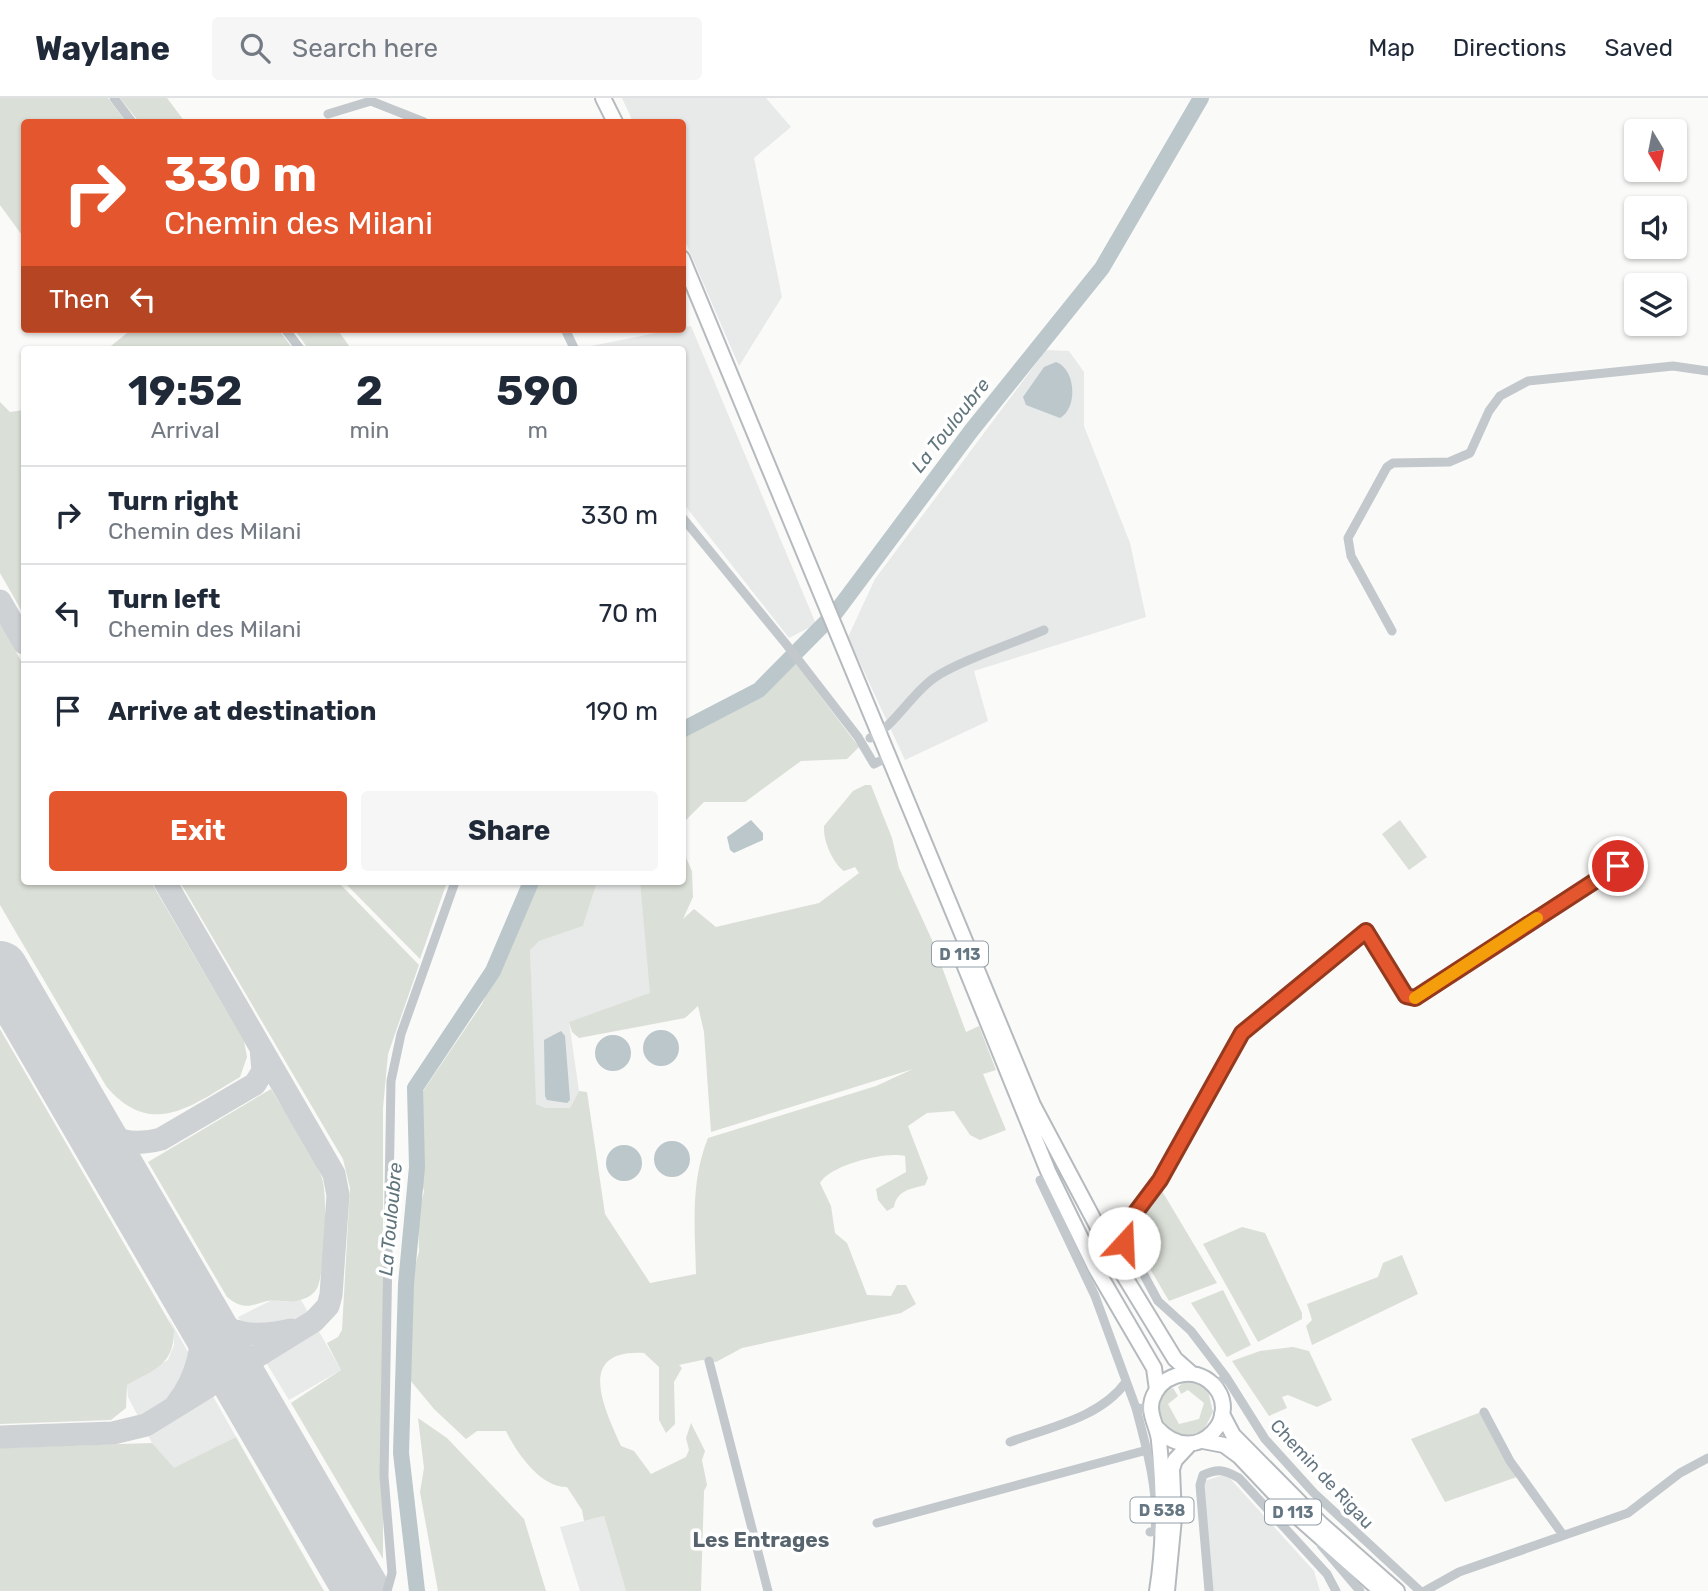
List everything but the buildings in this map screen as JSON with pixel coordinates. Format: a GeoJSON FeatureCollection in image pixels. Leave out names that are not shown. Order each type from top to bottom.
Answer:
{"type":"FeatureCollection","features":[{"type":"Feature","properties":{"kind":"main road"},"geometry":{"type":"LineString","coordinates":[[603,98],[614,119]]}},
{"type":"Feature","properties":{"kind":"main road"},"geometry":{"type":"LineString","coordinates":[[612,98],[622,119]]}},
{"type":"Feature","properties":{"kind":"main road","name":"D 113"},"geometry":{"type":"LineString","coordinates":[[686,268],[821,606]]}},
{"type":"Feature","properties":{"kind":"main road","name":"D 113"},"geometry":{"type":"LineString","coordinates":[[686,290],[832,631],[1048,1171],[1095,1267],[1154,1368],[1157,1390]]}},
{"type":"Feature","properties":{"kind":"main road","name":"D 113"},"geometry":{"type":"LineString","coordinates":[[884,759],[1027,1092],[1055,1150],[1100,1236],[1175,1359],[1192,1374]]}},
{"type":"Feature","properties":{"kind":"main road"},"geometry":{"type":"LineString","coordinates":[[1192,1374],[1220,1382],[1222,1414],[1216,1430],[1196,1443],[1176,1443],[1157,1429],[1151,1409],[1157,1390],[1172,1377],[1192,1374]]}},
{"type":"Feature","properties":{"kind":"main road","name":"D 113"},"geometry":{"type":"LineString","coordinates":[[1222,1414],[1233,1434],[1321,1524],[1397,1591]]}},
{"type":"Feature","properties":{"kind":"main road","name":"D 538"},"geometry":{"type":"LineString","coordinates":[[1157,1429],[1163,1536],[1157,1591]]}},
{"type":"Feature","properties":{"kind":"main road","name":"D 113"},"geometry":{"type":"LineString","coordinates":[[1196,1443],[1224,1445],[1239,1456],[1292,1512],[1381,1591]]}},
{"type":"Feature","properties":{"kind":"main road","name":"D 538"},"geometry":{"type":"LineString","coordinates":[[1167,1591],[1174,1518],[1172,1469],[1175,1460],[1196,1443]]}},
{"type":"Feature","properties":{"kind":"street"},"geometry":{"type":"LineString","coordinates":[[114,98],[130,119]]}},
{"type":"Feature","properties":{"kind":"street"},"geometry":{"type":"LineString","coordinates":[[328,114],[371,101],[416,119]]}},
{"type":"Feature","properties":{"kind":"street"},"geometry":{"type":"LineString","coordinates":[[1392,631],[1351,556],[1348,538],[1387,467],[1393,463],[1449,462],[1470,453],[1489,411],[1500,396],[1528,381],[1673,366],[1708,371]]}},
{"type":"Feature","properties":{"kind":"street"},"geometry":{"type":"LineString","coordinates":[[686,522],[786,643],[858,737],[874,764],[884,759]]}},
{"type":"Feature","properties":{"kind":"street"},"geometry":{"type":"LineString","coordinates":[[875,736],[911,697],[935,677],[1044,630]]}},
{"type":"Feature","properties":{"kind":"street","name":"Chemin de Rigau"},"geometry":{"type":"LineString","coordinates":[[1423,1591],[1314,1493],[1265,1439],[1220,1382],[1191,1331],[1158,1301],[1121,1232],[1160,1180],[1242,1033],[1366,931],[1406,996],[1415,998],[1618,866]]}},
{"type":"Feature","properties":{"kind":"street"},"geometry":{"type":"LineString","coordinates":[[387,1591],[392,1573],[384,1476],[391,1081],[401,1034],[454,885]]}},
{"type":"Feature","properties":{"kind":"street"},"geometry":{"type":"LineString","coordinates":[[1040,1180],[1095,1296],[1136,1408],[1147,1450],[1156,1523],[1154,1531],[1150,1532]]}},
{"type":"Feature","properties":{"kind":"street"},"geometry":{"type":"LineString","coordinates":[[709,1361],[768,1591]]}},
{"type":"Feature","properties":{"kind":"street"},"geometry":{"type":"LineString","coordinates":[[1010,1442],[1092,1412],[1117,1394],[1126,1382]]}},
{"type":"Feature","properties":{"kind":"street"},"geometry":{"type":"LineString","coordinates":[[1136,1408],[1151,1409]]}},
{"type":"Feature","properties":{"kind":"street"},"geometry":{"type":"LineString","coordinates":[[1484,1412],[1510,1461],[1563,1535]]}},
{"type":"Feature","properties":{"kind":"street"},"geometry":{"type":"LineString","coordinates":[[877,1523],[1147,1450]]}},
{"type":"Feature","properties":{"kind":"street"},"geometry":{"type":"LineString","coordinates":[[1423,1591],[1459,1572],[1628,1513],[1680,1473],[1708,1458]]}},
{"type":"Feature","properties":{"kind":"street"},"geometry":{"type":"LineString","coordinates":[[1209,1591],[1200,1485],[1203,1475],[1214,1470],[1225,1471],[1239,1478],[1320,1565],[1336,1591]]}},
{"type":"Feature","properties":{"kind":"street"},"geometry":{"type":"LineString","coordinates":[[1292,1512],[1360,1591]]}},
{"type":"Feature","properties":{"kind":"shaded area"},"geometry":{"type":"Polygon","coordinates":[[[0,98],[108,98],[124,119],[21,119],[21,234],[0,205],[0,98]]]}},
{"type":"Feature","properties":{"kind":"shaded area"},"geometry":{"type":"Polygon","coordinates":[[[120,98],[167,98],[183,119],[137,119],[120,98]]]}},
{"type":"Feature","properties":{"kind":"shaded area"},"geometry":{"type":"Polygon","coordinates":[[[622,98],[766,98],[791,127],[754,158],[782,297],[739,366],[686,243],[686,119],[632,119],[622,98]]]}},
{"type":"Feature","properties":{"kind":"shaded area"},"geometry":{"type":"Polygon","coordinates":[[[691,326],[816,624],[789,638],[686,507],[686,346],[591,346],[656,333],[686,333],[686,327],[691,326]]]}},
{"type":"Feature","properties":{"kind":"shaded area"},"geometry":{"type":"Polygon","coordinates":[[[127,333],[281,333],[291,346],[111,346],[127,333]]]}},
{"type":"Feature","properties":{"kind":"shaded area"},"geometry":{"type":"Polygon","coordinates":[[[297,333],[340,333],[349,346],[306,346],[297,333]]]}},
{"type":"Feature","properties":{"kind":"shaded area"},"geometry":{"type":"Polygon","coordinates":[[[1046,350],[1069,351],[1084,372],[1084,426],[1130,543],[1146,617],[974,671],[988,721],[905,760],[848,637],[875,579],[1046,350]]]}},
{"type":"Feature","properties":{"kind":"shaded area"},"geometry":{"type":"Polygon","coordinates":[[[1056,362],[1068,372],[1072,389],[1070,406],[1060,418],[1026,405],[1023,397],[1044,367],[1056,362]]]}},
{"type":"Feature","properties":{"kind":"shaded area"},"geometry":{"type":"Polygon","coordinates":[[[0,402],[10,412],[21,410],[21,610],[0,573],[0,402]]]}},
{"type":"Feature","properties":{"kind":"shaded area"},"geometry":{"type":"Polygon","coordinates":[[[0,624],[21,661],[21,885],[153,885],[244,1041],[247,1057],[240,1077],[206,1098],[172,1112],[156,1114],[139,1111],[123,1102],[106,1086],[0,905],[0,624]]]}},
{"type":"Feature","properties":{"kind":"shaded area"},"geometry":{"type":"Polygon","coordinates":[[[793,660],[859,747],[847,759],[801,761],[745,802],[704,802],[686,820],[686,732],[765,693],[793,660]]]}},
{"type":"Feature","properties":{"kind":"shaded area"},"geometry":{"type":"Polygon","coordinates":[[[871,785],[892,838],[899,868],[932,940],[966,1032],[979,1026],[996,1070],[983,1074],[1006,1130],[980,1140],[970,1135],[954,1111],[927,1113],[908,1126],[928,1178],[925,1185],[901,1194],[894,1207],[887,1211],[878,1200],[876,1189],[906,1172],[905,1156],[885,1156],[846,1165],[826,1176],[820,1183],[831,1206],[835,1233],[847,1243],[867,1295],[891,1296],[897,1285],[906,1285],[916,1304],[901,1313],[742,1348],[716,1362],[702,1360],[679,1365],[682,1368],[674,1382],[675,1424],[666,1433],[659,1420],[659,1367],[644,1353],[623,1354],[609,1360],[602,1371],[600,1384],[608,1415],[621,1446],[634,1451],[651,1474],[686,1457],[689,1450],[686,1438],[691,1423],[705,1451],[702,1460],[707,1485],[704,1491],[701,1591],[626,1591],[604,1516],[584,1521],[582,1510],[567,1487],[548,1481],[530,1467],[506,1431],[477,1431],[466,1439],[434,1409],[410,1380],[411,1283],[419,1251],[418,1214],[424,1192],[421,1177],[421,1094],[482,1004],[538,885],[596,885],[583,926],[539,941],[530,950],[536,1104],[546,1108],[570,1108],[579,1091],[587,1092],[605,1214],[650,1283],[696,1274],[696,1188],[708,1138],[876,1086],[913,1069],[711,1132],[704,1032],[698,1006],[685,1018],[579,1038],[572,1032],[569,1022],[650,993],[640,885],[686,885],[686,858],[692,871],[693,897],[683,919],[694,909],[716,927],[819,903],[859,873],[855,867],[844,871],[836,862],[824,832],[824,826],[853,791],[871,785]]]}},
{"type":"Feature","properties":{"kind":"shaded area"},"geometry":{"type":"Polygon","coordinates":[[[751,820],[763,833],[763,840],[734,853],[730,850],[727,837],[751,820]]]}},
{"type":"Feature","properties":{"kind":"shaded area"},"geometry":{"type":"Polygon","coordinates":[[[1400,820],[1427,857],[1409,870],[1382,834],[1400,820]]]}},
{"type":"Feature","properties":{"kind":"shaded area"},"geometry":{"type":"Polygon","coordinates":[[[182,885],[341,885],[419,965],[388,1054],[383,1108],[383,1559],[291,1403],[341,1370],[327,1343],[338,1337],[342,1330],[350,1188],[343,1159],[182,885]]]}},
{"type":"Feature","properties":{"kind":"shaded area"},"geometry":{"type":"Polygon","coordinates":[[[347,885],[446,885],[420,959],[347,885]]]}},
{"type":"Feature","properties":{"kind":"shaded area"},"geometry":{"type":"Polygon","coordinates":[[[596,885],[640,885],[651,994],[569,1022],[579,1091],[570,1108],[546,1108],[536,1104],[534,1088],[530,950],[538,941],[583,926],[596,885]]]}},
{"type":"Feature","properties":{"kind":"shaded area"},"geometry":{"type":"Polygon","coordinates":[[[0,1029],[174,1330],[173,1342],[166,1359],[154,1370],[127,1385],[126,1408],[111,1420],[0,1424],[0,1029]]]}},
{"type":"Feature","properties":{"kind":"shaded area"},"geometry":{"type":"Polygon","coordinates":[[[661,1030],[674,1035],[679,1048],[674,1061],[661,1066],[648,1061],[643,1048],[648,1035],[661,1030]]]}},
{"type":"Feature","properties":{"kind":"shaded area"},"geometry":{"type":"Polygon","coordinates":[[[561,1031],[565,1036],[570,1100],[567,1103],[547,1100],[545,1096],[544,1040],[561,1031]]]}},
{"type":"Feature","properties":{"kind":"shaded area"},"geometry":{"type":"Polygon","coordinates":[[[613,1035],[626,1040],[631,1053],[626,1066],[613,1071],[600,1066],[595,1053],[600,1040],[613,1035]]]}},
{"type":"Feature","properties":{"kind":"shaded area"},"geometry":{"type":"Polygon","coordinates":[[[271,1089],[305,1144],[322,1178],[325,1217],[322,1270],[316,1290],[305,1298],[291,1302],[273,1300],[249,1306],[235,1303],[227,1297],[148,1162],[271,1089]]]}},
{"type":"Feature","properties":{"kind":"shaded area"},"geometry":{"type":"Polygon","coordinates":[[[672,1141],[685,1146],[690,1159],[685,1172],[672,1177],[659,1172],[654,1159],[659,1146],[672,1141]]]}},
{"type":"Feature","properties":{"kind":"shaded area"},"geometry":{"type":"Polygon","coordinates":[[[624,1145],[637,1150],[642,1163],[637,1176],[624,1181],[611,1176],[606,1163],[611,1150],[624,1145]]]}},
{"type":"Feature","properties":{"kind":"shaded area"},"geometry":{"type":"Polygon","coordinates":[[[1159,1186],[1217,1283],[1169,1301],[1132,1238],[1131,1227],[1159,1186]]]}},
{"type":"Feature","properties":{"kind":"shaded area"},"geometry":{"type":"Polygon","coordinates":[[[1242,1227],[1265,1233],[1302,1313],[1302,1319],[1258,1342],[1203,1244],[1242,1227]]]}},
{"type":"Feature","properties":{"kind":"shaded area"},"geometry":{"type":"Polygon","coordinates":[[[1402,1255],[1418,1294],[1312,1345],[1306,1326],[1312,1320],[1307,1304],[1378,1277],[1383,1263],[1402,1255]]]}},
{"type":"Feature","properties":{"kind":"shaded area"},"geometry":{"type":"Polygon","coordinates":[[[1223,1290],[1251,1345],[1227,1357],[1191,1303],[1223,1290]]]}},
{"type":"Feature","properties":{"kind":"shaded area"},"geometry":{"type":"Polygon","coordinates":[[[274,1299],[284,1302],[301,1300],[341,1370],[289,1400],[238,1317],[274,1299]]]}},
{"type":"Feature","properties":{"kind":"shaded area"},"geometry":{"type":"Polygon","coordinates":[[[167,1315],[236,1437],[174,1469],[152,1443],[128,1397],[127,1385],[168,1360],[174,1345],[174,1331],[167,1315]]]}},
{"type":"Feature","properties":{"kind":"shaded area"},"geometry":{"type":"Polygon","coordinates":[[[1293,1347],[1309,1351],[1332,1400],[1317,1407],[1288,1395],[1282,1397],[1287,1408],[1269,1416],[1232,1361],[1260,1351],[1293,1347]]]}},
{"type":"Feature","properties":{"kind":"shaded area"},"geometry":{"type":"Polygon","coordinates":[[[1186,1380],[1192,1380],[1208,1391],[1213,1412],[1204,1430],[1184,1435],[1175,1433],[1162,1423],[1159,1405],[1161,1394],[1173,1388],[1178,1396],[1168,1404],[1179,1424],[1199,1419],[1204,1403],[1188,1390],[1181,1394],[1178,1387],[1186,1380]]]}},
{"type":"Feature","properties":{"kind":"shaded area"},"geometry":{"type":"Polygon","coordinates":[[[1481,1412],[1517,1477],[1445,1502],[1411,1439],[1481,1412]]]}},
{"type":"Feature","properties":{"kind":"shaded area"},"geometry":{"type":"Polygon","coordinates":[[[418,1418],[447,1438],[524,1519],[546,1591],[438,1591],[420,1492],[424,1468],[418,1418]]]}},
{"type":"Feature","properties":{"kind":"shaded area"},"geometry":{"type":"Polygon","coordinates":[[[236,1437],[324,1591],[0,1591],[0,1448],[152,1443],[174,1468],[236,1437]]]}},
{"type":"Feature","properties":{"kind":"shaded area"},"geometry":{"type":"Polygon","coordinates":[[[1226,1474],[1314,1571],[1320,1591],[1211,1591],[1201,1482],[1226,1474]]]}},
{"type":"Feature","properties":{"kind":"shaded area"},"geometry":{"type":"Polygon","coordinates":[[[604,1516],[626,1591],[580,1591],[560,1527],[604,1516]]]}},
{"type":"Feature","properties":{"kind":"waterway","name":"La Touloubre"},"geometry":{"type":"LineString","coordinates":[[686,728],[759,690],[836,612],[971,431],[1102,268],[1201,98]]}},
{"type":"Feature","properties":{"kind":"waterway","name":"La Touloubre"},"geometry":{"type":"LineString","coordinates":[[417,1591],[401,1453],[406,1284],[417,1167],[415,1088],[493,971],[530,885]]}},
{"type":"Feature","properties":{"kind":"taxiway"},"geometry":{"type":"LineString","coordinates":[[0,601],[21,638]]}},
{"type":"Feature","properties":{"kind":"taxiway"},"geometry":{"type":"LineString","coordinates":[[0,1437],[113,1433],[146,1425],[314,1321],[328,1306],[338,1195],[334,1174],[167,885]]}},
{"type":"Feature","properties":{"kind":"taxiway"},"geometry":{"type":"LineString","coordinates":[[88,1120],[105,1133],[122,1140],[140,1142],[161,1139],[255,1084],[263,1071],[261,1048]]}},
{"type":"Feature","properties":{"kind":"taxiway"},"geometry":{"type":"LineString","coordinates":[[199,1310],[221,1325],[242,1333],[265,1334],[291,1330]]}},
{"type":"Feature","properties":{"kind":"taxiway"},"geometry":{"type":"LineString","coordinates":[[176,1405],[195,1372],[202,1334],[199,1310]]}},
{"type":"Feature","properties":{"kind":"runway"},"geometry":{"type":"LineString","coordinates":[[0,969],[362,1591]]}},
{"type":"Feature","properties":{"kind":"slow traffic"},"geometry":{"type":"LineString","coordinates":[[1415,998],[1537,918]]}},
{"type":"Feature","properties":{"kind":"district","name":"Les Entrages"},"geometry":{"type":"Point","coordinates":[761,1540]}},
{"type":"Feature","properties":{"kind":"route"},"geometry":{"type":"LineString","coordinates":[[1124,1243],[1121,1232],[1160,1180],[1242,1033],[1366,931],[1406,996],[1415,998],[1618,866]]}}]}
